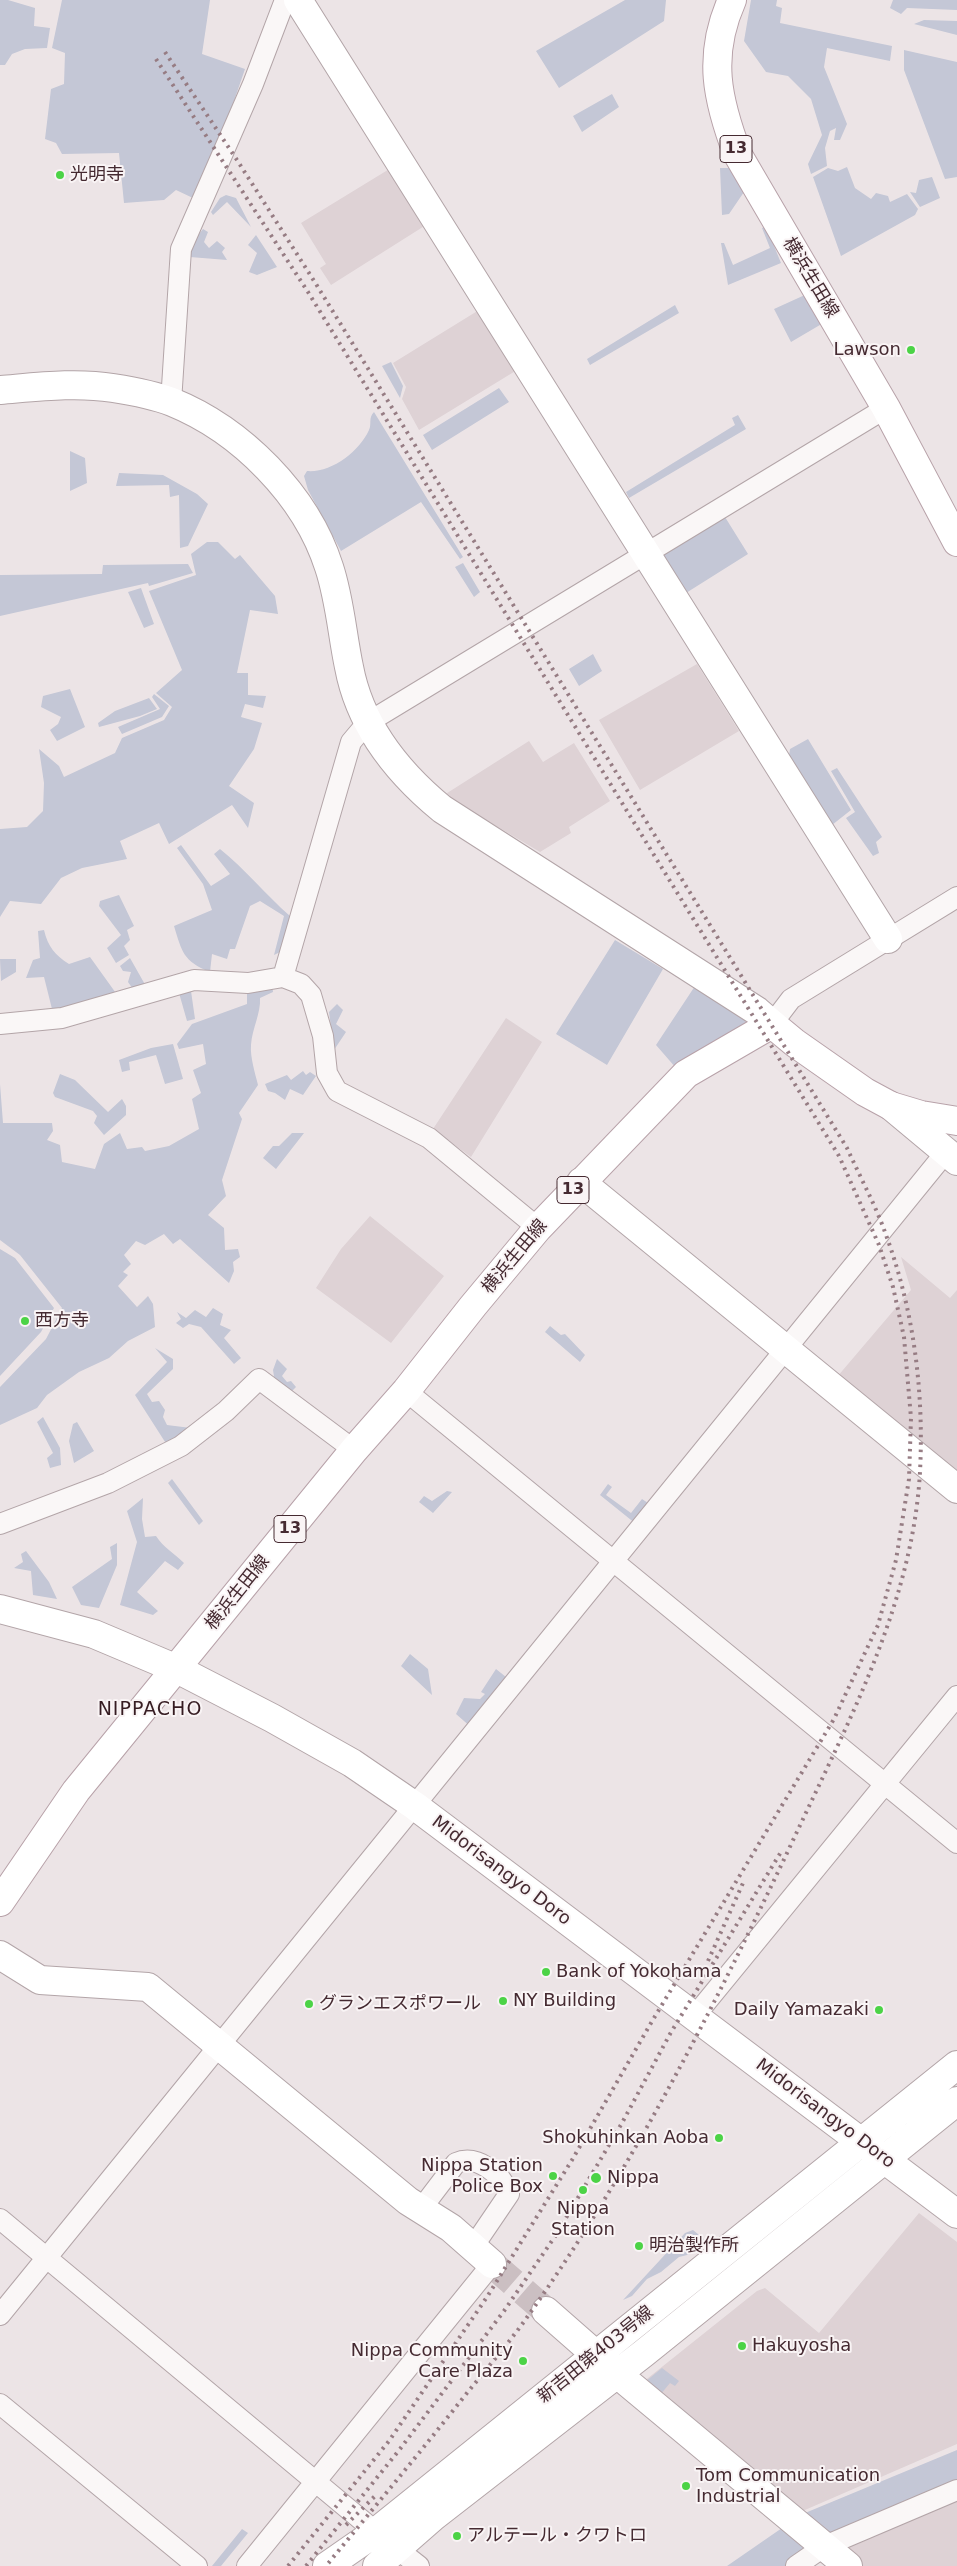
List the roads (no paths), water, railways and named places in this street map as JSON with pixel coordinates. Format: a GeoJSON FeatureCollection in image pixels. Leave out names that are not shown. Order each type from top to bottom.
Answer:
{"type":"FeatureCollection","features":[{"type":"Feature","properties":{"kind":"street"},"geometry":{"type":"LineString","coordinates":[[171,402],[181,249],[253,84],[285,0]]}},
{"type":"Feature","properties":{"kind":"street"},"geometry":{"type":"LineString","coordinates":[[298,0],[888,939]]}},
{"type":"Feature","properties":{"kind":"street","name":"横浜生田線"},"geometry":{"type":"LineString","coordinates":[[732,0],[720,32],[717,87],[729,132],[738,156],[886,408],[955,532]]}},
{"type":"Feature","properties":{"kind":"street"},"geometry":{"type":"LineString","coordinates":[[0,390],[76,385],[113,388],[171,402],[211,423],[254,456],[291,495],[312,528],[333,580],[349,669],[368,724],[396,766],[415,787],[442,809],[757,1011],[858,1086],[892,1106],[952,1156],[787,1349],[0,2315]]}},
{"type":"Feature","properties":{"kind":"street"},"geometry":{"type":"LineString","coordinates":[[284,977],[351,742],[368,724],[886,408]]}},
{"type":"Feature","properties":{"kind":"street"},"geometry":{"type":"LineString","coordinates":[[772,1024],[791,999],[957,897]]}},
{"type":"Feature","properties":{"kind":"street"},"geometry":{"type":"LineString","coordinates":[[0,1024],[62,1018],[194,980],[248,983],[284,977],[301,984],[311,995],[323,1036],[327,1073],[337,1091],[428,1138],[538,1228]]}},
{"type":"Feature","properties":{"kind":"street","name":"横浜生田線"},"geometry":{"type":"LineString","coordinates":[[176,1668],[354,1450],[406,1391],[538,1228],[686,1074],[772,1024]]}},
{"type":"Feature","properties":{"kind":"street"},"geometry":{"type":"LineString","coordinates":[[892,1106],[921,1115],[957,1121]]}},
{"type":"Feature","properties":{"kind":"street"},"geometry":{"type":"LineString","coordinates":[[581,1182],[957,1489]]}},
{"type":"Feature","properties":{"kind":"street"},"geometry":{"type":"LineString","coordinates":[[0,1524],[108,1483],[181,1446],[226,1411],[259,1379],[354,1450]]}},
{"type":"Feature","properties":{"kind":"street"},"geometry":{"type":"LineString","coordinates":[[406,1391],[957,1843]]}},
{"type":"Feature","properties":{"kind":"street","name":"Midorisangyo Doro"},"geometry":{"type":"LineString","coordinates":[[0,1609],[94,1634],[176,1668],[344,1758],[415,1806],[957,2214]]}},
{"type":"Feature","properties":{"kind":"street","name":"13"},"geometry":{"type":"LineString","coordinates":[[0,1902],[76,1791],[176,1668]]}},
{"type":"Feature","properties":{"kind":"street"},"geometry":{"type":"LineString","coordinates":[[694,2017],[957,1696]]}},
{"type":"Feature","properties":{"kind":"street"},"geometry":{"type":"LineString","coordinates":[[0,1955],[40,1980],[148,1987],[408,2201],[451,2228],[483,2255]]}},
{"type":"Feature","properties":{"kind":"street","name":"新吉田第403号線"},"geometry":{"type":"LineString","coordinates":[[377,2566],[386,2540],[596,2355],[957,2066]]}},
{"type":"Feature","properties":{"kind":"street","name":"新吉田第403号線"},"geometry":{"type":"LineString","coordinates":[[327,2566],[386,2540],[618,2374],[957,2101]]}},
{"type":"Feature","properties":{"kind":"street"},"geometry":{"type":"LineString","coordinates":[[247,2566],[456,2312],[509,2194],[504,2181],[476,2160],[464,2159],[456,2163],[421,2209]]}},
{"type":"Feature","properties":{"kind":"street"},"geometry":{"type":"LineString","coordinates":[[0,2220],[419,2566]]}},
{"type":"Feature","properties":{"kind":"street"},"geometry":{"type":"LineString","coordinates":[[546,2310],[618,2374],[848,2566]]}},
{"type":"Feature","properties":{"kind":"street"},"geometry":{"type":"LineString","coordinates":[[0,2404],[197,2566]]}},
{"type":"Feature","properties":{"kind":"street"},"geometry":{"type":"LineString","coordinates":[[796,2566],[825,2546],[957,2490]]}},
{"type":"Feature","properties":{"kind":"tunnel"},"geometry":{"type":"LineString","coordinates":[[492,2264],[546,2311]]}},
{"type":"Feature","properties":{"kind":"railway"},"geometry":{"type":"LineString","coordinates":[[165,52],[316,284],[847,1148],[878,1213],[896,1264],[904,1293],[915,1352],[920,1412],[920,1472],[915,1518],[906,1563],[894,1607],[861,1694],[823,1778],[708,2014],[639,2141],[602,2203],[523,2323],[326,2566]]}},
{"type":"Feature","properties":{"kind":"railway"},"geometry":{"type":"LineString","coordinates":[[156,59],[308,292],[839,1156],[879,1245],[893,1287],[904,1337],[911,1418],[909,1479],[896,1560],[878,1625],[834,1719],[651,2023],[572,2160],[487,2297],[389,2441],[288,2566]]}},
{"type":"Feature","properties":{"kind":"railway"},"geometry":{"type":"LineString","coordinates":[[306,2566],[400,2449],[504,2311],[556,2235],[622,2123],[670,2034],[781,1852]]}},
{"type":"Feature","properties":{"kind":"railway"},"geometry":{"type":"LineString","coordinates":[[708,1961],[743,1883]]}},
{"type":"Feature","properties":{"kind":"railway"},"geometry":{"type":"LineString","coordinates":[[346,2525],[376,2495]]}},
{"type":"Feature","properties":{"kind":"place","name":"光明寺"},"geometry":{"type":"Point","coordinates":[60,175]}},
{"type":"Feature","properties":{"kind":"place","name":"Lawson"},"geometry":{"type":"Point","coordinates":[911,350]}},
{"type":"Feature","properties":{"kind":"place","name":"西方寺"},"geometry":{"type":"Point","coordinates":[25,1321]}},
{"type":"Feature","properties":{"kind":"place","name":"Bank of Yokohama"},"geometry":{"type":"Point","coordinates":[546,1972]}},
{"type":"Feature","properties":{"kind":"place","name":"NY Building"},"geometry":{"type":"Point","coordinates":[503,2001]}},
{"type":"Feature","properties":{"kind":"place","name":"グランエスポワール"},"geometry":{"type":"Point","coordinates":[309,2004]}},
{"type":"Feature","properties":{"kind":"place","name":"Daily Yamazaki"},"geometry":{"type":"Point","coordinates":[879,2010]}},
{"type":"Feature","properties":{"kind":"place","name":"Shokuhinkan Aoba"},"geometry":{"type":"Point","coordinates":[719,2138]}},
{"type":"Feature","properties":{"kind":"place","name":"Nippa Station Police Box"},"geometry":{"type":"Point","coordinates":[553,2176]}},
{"type":"Feature","properties":{"kind":"place","name":"Nippa"},"geometry":{"type":"Point","coordinates":[596,2178]}},
{"type":"Feature","properties":{"kind":"place","name":"Nippa Station"},"geometry":{"type":"Point","coordinates":[583,2190]}},
{"type":"Feature","properties":{"kind":"place","name":"明治製作所"},"geometry":{"type":"Point","coordinates":[639,2246]}},
{"type":"Feature","properties":{"kind":"place","name":"Hakuyosha"},"geometry":{"type":"Point","coordinates":[742,2346]}},
{"type":"Feature","properties":{"kind":"place","name":"Nippa Community Care Plaza"},"geometry":{"type":"Point","coordinates":[523,2361]}},
{"type":"Feature","properties":{"kind":"place","name":"Tom Communication Industrial"},"geometry":{"type":"Point","coordinates":[686,2486]}},
{"type":"Feature","properties":{"kind":"place","name":"アルテール・クワトロ"},"geometry":{"type":"Point","coordinates":[457,2536]}},
{"type":"Feature","properties":{"kind":"district","name":"NIPPACHO"},"geometry":{"type":"Point","coordinates":[150,1710]}}]}
